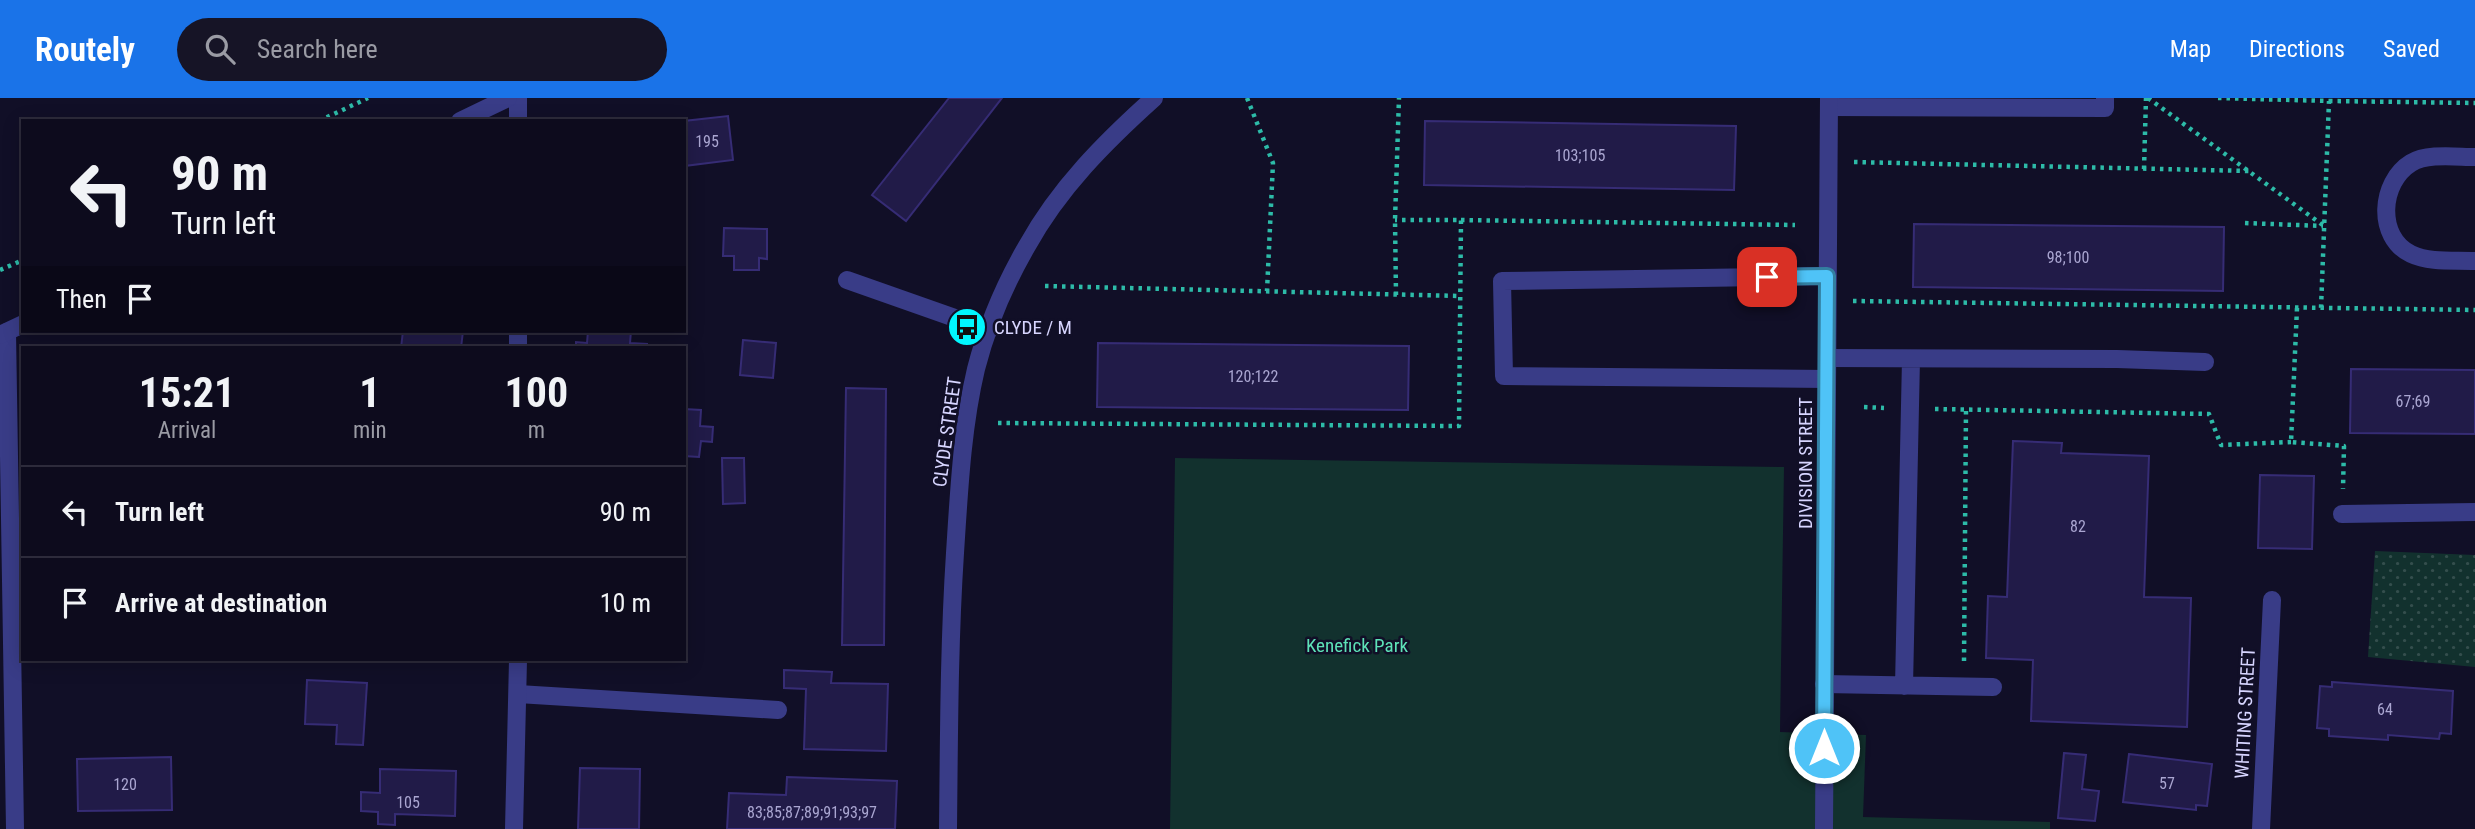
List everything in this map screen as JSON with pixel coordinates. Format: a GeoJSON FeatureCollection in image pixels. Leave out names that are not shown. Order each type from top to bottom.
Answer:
{"type":"FeatureCollection","features":[{"type":"Feature","properties":{"kind":"street"},"geometry":{"type":"LineString","coordinates":[[464,119],[508,98]]}},
{"type":"Feature","properties":{"kind":"street"},"geometry":{"type":"LineString","coordinates":[[518,98],[518,119]]}},
{"type":"Feature","properties":{"kind":"street","name":"CLYDE STREET"},"geometry":{"type":"LineString","coordinates":[[948,829],[950,612],[957,518],[976,369],[1008,283],[1022,254],[1052,208],[1077,173],[1114,134],[1154,98]]}},
{"type":"Feature","properties":{"kind":"street"},"geometry":{"type":"LineString","coordinates":[[1829,102],[2105,108],[2105,98]]}},
{"type":"Feature","properties":{"kind":"street","name":"DIVISION STREET"},"geometry":{"type":"LineString","coordinates":[[1824,829],[1829,102]]}},
{"type":"Feature","properties":{"kind":"street"},"geometry":{"type":"LineString","coordinates":[[2475,157],[2436,157],[2412,162],[2395,178],[2388,200],[2386,225],[2394,242],[2410,254],[2432,260],[2475,261]]}},
{"type":"Feature","properties":{"kind":"street"},"geometry":{"type":"LineString","coordinates":[[1827,276],[1502,281],[1504,376],[1827,379]]}},
{"type":"Feature","properties":{"kind":"street"},"geometry":{"type":"LineString","coordinates":[[847,280],[989,330]]}},
{"type":"Feature","properties":{"kind":"street"},"geometry":{"type":"LineString","coordinates":[[10,331],[15,829]]}},
{"type":"Feature","properties":{"kind":"street"},"geometry":{"type":"LineString","coordinates":[[1827,358],[2205,362]]}},
{"type":"Feature","properties":{"kind":"street"},"geometry":{"type":"LineString","coordinates":[[1904,685],[1911,359]]}},
{"type":"Feature","properties":{"kind":"street"},"geometry":{"type":"LineString","coordinates":[[2342,514],[2475,512]]}},
{"type":"Feature","properties":{"kind":"street","name":"WHITING STREET"},"geometry":{"type":"LineString","coordinates":[[2261,829],[2272,600]]}},
{"type":"Feature","properties":{"kind":"street"},"geometry":{"type":"LineString","coordinates":[[514,829],[514,729],[518,661]]}},
{"type":"Feature","properties":{"kind":"street"},"geometry":{"type":"LineString","coordinates":[[1824,684],[1993,687]]}},
{"type":"Feature","properties":{"kind":"street"},"geometry":{"type":"LineString","coordinates":[[518,694],[778,710]]}},
{"type":"Feature","properties":{"kind":"path"},"geometry":{"type":"LineString","coordinates":[[323,119],[368,98]]}},
{"type":"Feature","properties":{"kind":"path"},"geometry":{"type":"LineString","coordinates":[[1247,98],[1273,163],[1267,291]]}},
{"type":"Feature","properties":{"kind":"path"},"geometry":{"type":"LineString","coordinates":[[1396,295],[1395,220],[1399,98]]}},
{"type":"Feature","properties":{"kind":"path"},"geometry":{"type":"LineString","coordinates":[[2144,169],[2147,98]]}},
{"type":"Feature","properties":{"kind":"path"},"geometry":{"type":"LineString","coordinates":[[2147,98],[2324,226]]}},
{"type":"Feature","properties":{"kind":"path"},"geometry":{"type":"LineString","coordinates":[[2218,98],[2475,103]]}},
{"type":"Feature","properties":{"kind":"path"},"geometry":{"type":"LineString","coordinates":[[2321,308],[2329,101]]}},
{"type":"Feature","properties":{"kind":"path"},"geometry":{"type":"LineString","coordinates":[[1828,162],[2249,171]]}},
{"type":"Feature","properties":{"kind":"path"},"geometry":{"type":"LineString","coordinates":[[1395,220],[1794,225]]}},
{"type":"Feature","properties":{"kind":"path"},"geometry":{"type":"LineString","coordinates":[[998,423],[1460,426],[1461,220]]}},
{"type":"Feature","properties":{"kind":"path"},"geometry":{"type":"LineString","coordinates":[[2245,223],[2324,226]]}},
{"type":"Feature","properties":{"kind":"path"},"geometry":{"type":"LineString","coordinates":[[0,270],[21,261]]}},
{"type":"Feature","properties":{"kind":"path"},"geometry":{"type":"LineString","coordinates":[[1045,285],[1460,296]]}},
{"type":"Feature","properties":{"kind":"path"},"geometry":{"type":"LineString","coordinates":[[1828,301],[2475,310]]}},
{"type":"Feature","properties":{"kind":"path"},"geometry":{"type":"LineString","coordinates":[[2291,442],[2297,308]]}},
{"type":"Feature","properties":{"kind":"path"},"geometry":{"type":"LineString","coordinates":[[1864,407],[2209,414],[2221,445],[2291,442],[2344,446],[2342,514]]}},
{"type":"Feature","properties":{"kind":"path"},"geometry":{"type":"LineString","coordinates":[[1964,687],[1966,410]]}},
{"type":"Feature","properties":{"kind":"green space","name":"Kenefick Park"},"geometry":{"type":"Polygon","coordinates":[[[1175,458],[1784,467],[1780,732],[1866,735],[1863,817],[2050,822],[2050,829],[1170,829],[1175,458]]]}},
{"type":"Feature","properties":{"kind":"green space"},"geometry":{"type":"Polygon","coordinates":[[[2375,551],[2475,555],[2475,667],[2368,657],[2375,551]]]}},
{"type":"Feature","properties":{"kind":"building"},"geometry":{"type":"Polygon","coordinates":[[[949,98],[1002,98],[906,221],[872,195],[949,98]]]}},
{"type":"Feature","properties":{"kind":"building"},"geometry":{"type":"Polygon","coordinates":[[[728,116],[733,160],[686,166],[686,121],[728,116]]]}},
{"type":"Feature","properties":{"kind":"building"},"geometry":{"type":"Polygon","coordinates":[[[1425,121],[1736,126],[1734,190],[1424,185],[1425,121]]]}},
{"type":"Feature","properties":{"kind":"building"},"geometry":{"type":"Polygon","coordinates":[[[1914,224],[2224,227],[2223,291],[1913,287],[1914,224]]]}},
{"type":"Feature","properties":{"kind":"building"},"geometry":{"type":"Polygon","coordinates":[[[724,228],[767,229],[767,259],[759,258],[759,270],[734,270],[734,256],[723,256],[724,228]]]}},
{"type":"Feature","properties":{"kind":"building"},"geometry":{"type":"Polygon","coordinates":[[[403,333],[463,333],[461,346],[401,346],[403,333]]]}},
{"type":"Feature","properties":{"kind":"building"},"geometry":{"type":"Polygon","coordinates":[[[588,333],[631,333],[630,343],[647,346],[576,346],[576,342],[587,343],[588,333]]]}},
{"type":"Feature","properties":{"kind":"building"},"geometry":{"type":"Polygon","coordinates":[[[743,340],[776,343],[773,378],[740,375],[743,340]]]}},
{"type":"Feature","properties":{"kind":"building"},"geometry":{"type":"Polygon","coordinates":[[[1098,343],[1409,346],[1408,410],[1097,407],[1098,343]]]}},
{"type":"Feature","properties":{"kind":"building"},"geometry":{"type":"Polygon","coordinates":[[[2351,369],[2475,370],[2475,434],[2350,433],[2351,369]]]}},
{"type":"Feature","properties":{"kind":"building"},"geometry":{"type":"Polygon","coordinates":[[[846,388],[886,389],[884,645],[842,645],[846,388]]]}},
{"type":"Feature","properties":{"kind":"building"},"geometry":{"type":"Polygon","coordinates":[[[686,409],[701,410],[700,426],[713,427],[712,442],[701,441],[699,457],[686,456],[686,409]]]}},
{"type":"Feature","properties":{"kind":"building"},"geometry":{"type":"Polygon","coordinates":[[[2013,441],[2062,443],[2061,453],[2149,456],[2144,597],[2191,598],[2187,727],[2031,721],[2033,660],[1986,658],[1988,596],[2007,597],[2013,441]]]}},
{"type":"Feature","properties":{"kind":"building"},"geometry":{"type":"Polygon","coordinates":[[[722,458],[744,458],[745,503],[723,504],[722,458]]]}},
{"type":"Feature","properties":{"kind":"building"},"geometry":{"type":"Polygon","coordinates":[[[2260,475],[2314,476],[2312,549],[2258,548],[2260,475]]]}},
{"type":"Feature","properties":{"kind":"building"},"geometry":{"type":"Polygon","coordinates":[[[784,670],[832,672],[831,683],[888,684],[886,751],[804,749],[806,689],[784,688],[784,670]]]}},
{"type":"Feature","properties":{"kind":"building"},"geometry":{"type":"Polygon","coordinates":[[[307,680],[367,683],[363,745],[336,744],[337,725],[305,724],[307,680]]]}},
{"type":"Feature","properties":{"kind":"building"},"geometry":{"type":"Polygon","coordinates":[[[2332,682],[2453,691],[2451,734],[2440,733],[2439,739],[2388,735],[2388,740],[2329,736],[2329,729],[2317,728],[2320,686],[2332,687],[2332,682]]]}},
{"type":"Feature","properties":{"kind":"building"},"geometry":{"type":"Polygon","coordinates":[[[2064,753],[2086,755],[2082,789],[2099,791],[2095,821],[2058,818],[2064,753]]]}},
{"type":"Feature","properties":{"kind":"building"},"geometry":{"type":"Polygon","coordinates":[[[2129,754],[2212,764],[2207,806],[2196,805],[2196,810],[2123,802],[2129,754]]]}},
{"type":"Feature","properties":{"kind":"building"},"geometry":{"type":"Polygon","coordinates":[[[171,757],[172,810],[78,811],[77,759],[171,757]]]}},
{"type":"Feature","properties":{"kind":"building"},"geometry":{"type":"Polygon","coordinates":[[[580,768],[640,769],[639,829],[578,829],[580,768]]]}},
{"type":"Feature","properties":{"kind":"building"},"geometry":{"type":"Polygon","coordinates":[[[380,769],[456,771],[455,816],[395,814],[395,825],[378,824],[378,812],[361,811],[361,792],[380,793],[380,769]]]}},
{"type":"Feature","properties":{"kind":"building"},"geometry":{"type":"Polygon","coordinates":[[[787,777],[897,781],[895,829],[727,829],[729,793],[786,795],[787,777]]]}},
{"type":"Feature","properties":{"kind":"place","name":"CLYDE / M"},"geometry":{"type":"Point","coordinates":[967,327]}},
{"type":"Feature","properties":{"kind":"route"},"geometry":{"type":"LineString","coordinates":[[1767,277],[1827,276],[1824,748]]}}]}
